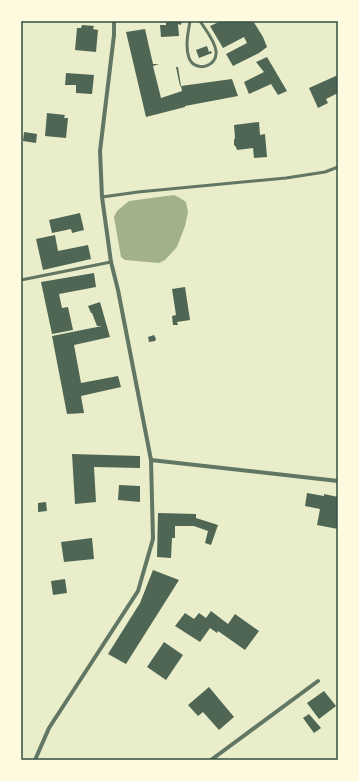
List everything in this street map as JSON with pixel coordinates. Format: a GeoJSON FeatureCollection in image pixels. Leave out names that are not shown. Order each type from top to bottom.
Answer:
{"type":"FeatureCollection","features":[{"type":"Feature","properties":{"kind":"street"},"geometry":{"type":"LineString","coordinates":[[35,760],[49,728],[138,591],[152,539],[151,460],[111,262],[102,197],[100,151],[114,35],[114,21]]}},
{"type":"Feature","properties":{"kind":"street"},"geometry":{"type":"LineString","coordinates":[[151,460],[338,482]]}},
{"type":"Feature","properties":{"kind":"street"},"geometry":{"type":"LineString","coordinates":[[211,760],[318,681]]}},
{"type":"Feature","properties":{"kind":"lane"},"geometry":{"type":"LineString","coordinates":[[190,21],[187,42],[188,54],[193,64],[202,67],[211,64],[216,56],[216,51],[200,21]]}},
{"type":"Feature","properties":{"kind":"lane"},"geometry":{"type":"LineString","coordinates":[[102,197],[138,192],[286,178],[325,172],[338,167]]}},
{"type":"Feature","properties":{"kind":"lane"},"geometry":{"type":"LineString","coordinates":[[21,280],[111,262]]}},
{"type":"Feature","properties":{"kind":"shaded area"},"geometry":{"type":"Polygon","coordinates":[[[174,195],[186,202],[188,212],[185,226],[177,247],[165,260],[159,263],[125,260],[121,257],[114,217],[117,211],[129,201],[174,195]]]}},
{"type":"Feature","properties":{"kind":"building"},"geometry":{"type":"Polygon","coordinates":[[[166,21],[182,21],[181,25],[178,24],[179,36],[161,37],[160,25],[166,25],[166,21]]]}},
{"type":"Feature","properties":{"kind":"building"},"geometry":{"type":"Polygon","coordinates":[[[221,21],[253,21],[263,37],[267,47],[259,53],[233,66],[226,54],[247,43],[244,37],[223,48],[210,26],[221,21]]]}},
{"type":"Feature","properties":{"kind":"building"},"geometry":{"type":"Polygon","coordinates":[[[82,25],[94,26],[93,29],[98,30],[96,52],[75,50],[77,28],[81,28],[82,25]]]}},
{"type":"Feature","properties":{"kind":"building"},"geometry":{"type":"Polygon","coordinates":[[[145,29],[153,64],[159,64],[153,66],[161,98],[182,91],[181,86],[232,79],[238,96],[185,106],[146,117],[126,32],[145,29]]]}},
{"type":"Feature","properties":{"kind":"building"},"geometry":{"type":"Polygon","coordinates":[[[207,46],[209,52],[211,51],[212,53],[199,58],[196,50],[207,46]]]}},
{"type":"Feature","properties":{"kind":"building"},"geometry":{"type":"Polygon","coordinates":[[[267,57],[287,91],[278,95],[271,84],[249,94],[244,82],[264,72],[256,62],[267,57]]]}},
{"type":"Feature","properties":{"kind":"building"},"geometry":{"type":"Polygon","coordinates":[[[176,67],[178,67],[180,86],[176,67]]]}},
{"type":"Feature","properties":{"kind":"building"},"geometry":{"type":"Polygon","coordinates":[[[66,73],[94,75],[92,94],[76,93],[76,85],[65,85],[66,73]]]}},
{"type":"Feature","properties":{"kind":"building"},"geometry":{"type":"Polygon","coordinates":[[[338,75],[338,93],[326,99],[328,103],[318,108],[309,88],[338,75]]]}},
{"type":"Feature","properties":{"kind":"building"},"geometry":{"type":"Polygon","coordinates":[[[47,113],[65,115],[64,118],[68,118],[66,138],[45,136],[47,113]]]}},
{"type":"Feature","properties":{"kind":"building"},"geometry":{"type":"Polygon","coordinates":[[[259,122],[260,135],[265,134],[267,157],[254,158],[253,148],[237,150],[234,145],[234,125],[259,122]]]}},
{"type":"Feature","properties":{"kind":"building"},"geometry":{"type":"Polygon","coordinates":[[[24,132],[37,134],[36,143],[23,141],[24,132]]]}},
{"type":"Feature","properties":{"kind":"building"},"geometry":{"type":"Polygon","coordinates":[[[80,213],[84,230],[72,233],[71,229],[52,233],[49,220],[80,213]]]}},
{"type":"Feature","properties":{"kind":"building"},"geometry":{"type":"Polygon","coordinates":[[[55,235],[58,251],[88,245],[91,259],[43,270],[36,239],[55,235]]]}},
{"type":"Feature","properties":{"kind":"building"},"geometry":{"type":"Polygon","coordinates":[[[94,273],[96,287],[59,294],[62,308],[68,307],[73,330],[52,334],[41,282],[94,273]]]}},
{"type":"Feature","properties":{"kind":"building"},"geometry":{"type":"Polygon","coordinates":[[[185,287],[190,320],[177,322],[178,325],[173,325],[172,316],[176,315],[172,289],[185,287]]]}},
{"type":"Feature","properties":{"kind":"building"},"geometry":{"type":"Polygon","coordinates":[[[100,302],[110,337],[74,345],[81,383],[118,376],[121,387],[81,396],[84,413],[67,414],[52,336],[102,326],[97,326],[88,306],[100,302]]]}},
{"type":"Feature","properties":{"kind":"building"},"geometry":{"type":"Polygon","coordinates":[[[154,335],[156,339],[155,341],[149,342],[148,337],[154,335]]]}},
{"type":"Feature","properties":{"kind":"building"},"geometry":{"type":"Polygon","coordinates":[[[72,454],[140,456],[140,468],[94,467],[96,502],[75,504],[72,454]]]}},
{"type":"Feature","properties":{"kind":"building"},"geometry":{"type":"Polygon","coordinates":[[[119,485],[140,486],[140,502],[118,500],[119,485]]]}},
{"type":"Feature","properties":{"kind":"building"},"geometry":{"type":"Polygon","coordinates":[[[307,493],[338,497],[338,529],[317,525],[320,509],[305,506],[307,493]]]}},
{"type":"Feature","properties":{"kind":"building"},"geometry":{"type":"Polygon","coordinates":[[[46,502],[47,511],[38,512],[38,503],[46,502]]]}},
{"type":"Feature","properties":{"kind":"building"},"geometry":{"type":"Polygon","coordinates":[[[158,513],[196,514],[196,518],[218,525],[211,545],[205,543],[208,531],[194,526],[175,526],[175,538],[172,538],[171,558],[157,557],[158,513]]]}},
{"type":"Feature","properties":{"kind":"building"},"geometry":{"type":"Polygon","coordinates":[[[92,538],[94,559],[64,562],[61,542],[92,538]]]}},
{"type":"Feature","properties":{"kind":"building"},"geometry":{"type":"Polygon","coordinates":[[[153,570],[179,580],[126,664],[108,654],[140,603],[153,570]]]}},
{"type":"Feature","properties":{"kind":"building"},"geometry":{"type":"Polygon","coordinates":[[[65,579],[67,593],[53,595],[51,581],[65,579]]]}},
{"type":"Feature","properties":{"kind":"building"},"geometry":{"type":"Polygon","coordinates":[[[211,611],[228,624],[235,614],[259,631],[245,650],[218,631],[217,633],[210,628],[200,642],[175,626],[185,613],[194,619],[199,613],[206,618],[211,611]]]}},
{"type":"Feature","properties":{"kind":"building"},"geometry":{"type":"Polygon","coordinates":[[[164,642],[183,655],[166,680],[147,667],[164,642]]]}},
{"type":"Feature","properties":{"kind":"building"},"geometry":{"type":"Polygon","coordinates":[[[209,687],[234,717],[219,730],[203,712],[198,716],[188,705],[209,687]]]}},
{"type":"Feature","properties":{"kind":"building"},"geometry":{"type":"Polygon","coordinates":[[[324,691],[336,706],[319,719],[307,703],[324,691]]]}},
{"type":"Feature","properties":{"kind":"building"},"geometry":{"type":"Polygon","coordinates":[[[309,714],[321,728],[314,733],[303,718],[309,714]]]}}]}
